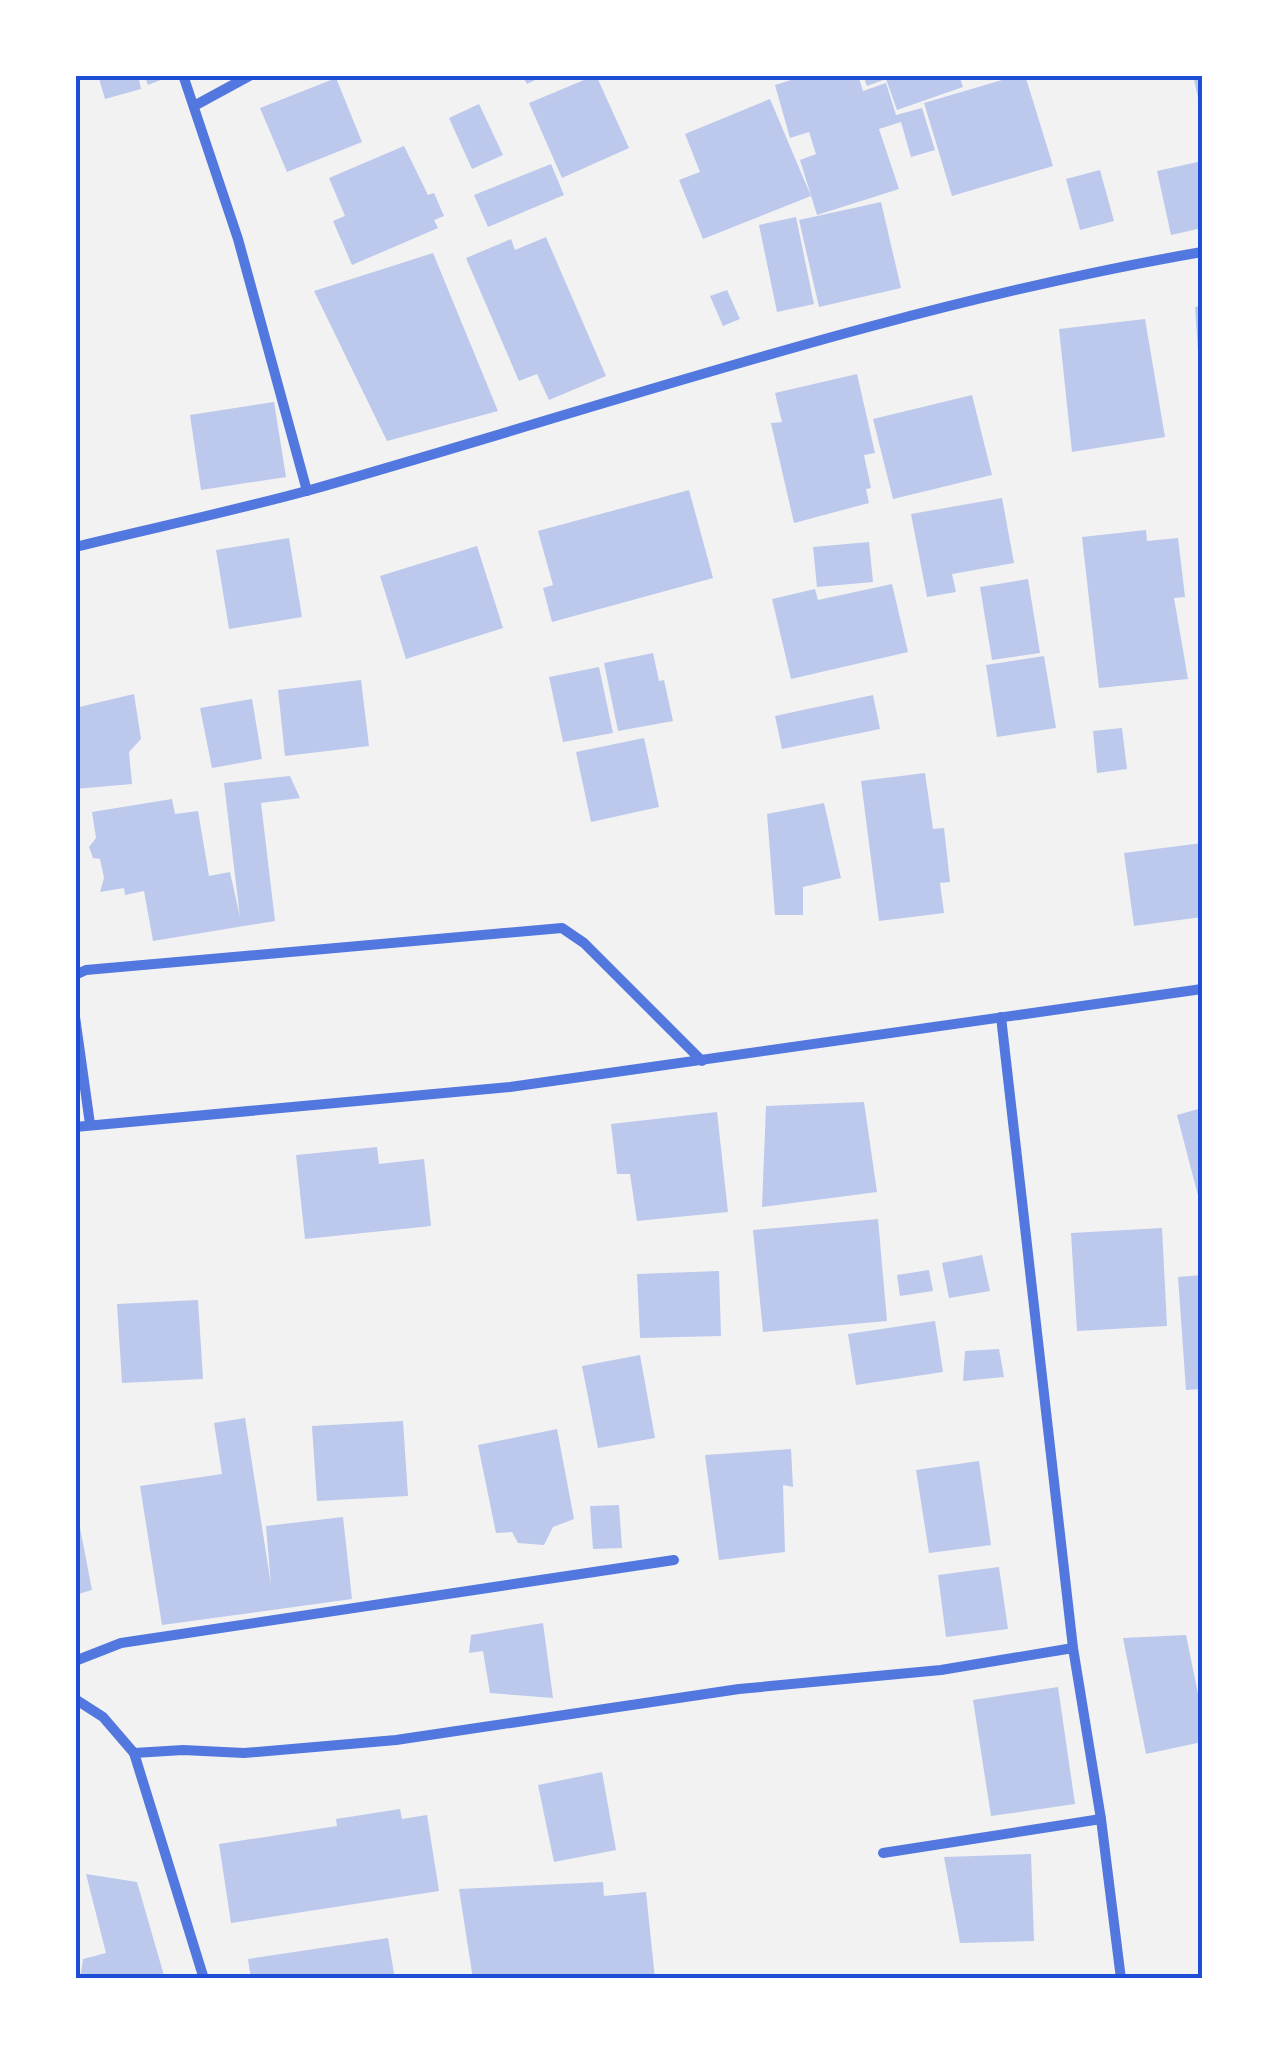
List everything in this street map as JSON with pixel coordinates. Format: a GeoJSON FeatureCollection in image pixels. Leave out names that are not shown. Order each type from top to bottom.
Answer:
{"type":"FeatureCollection","features":[{"type":"Feature","properties":{"kind":"street"},"geometry":{"type":"LineString","coordinates":[[182,75],[238,239],[306,490]]}},
{"type":"Feature","properties":{"kind":"street"},"geometry":{"type":"LineString","coordinates":[[194,106],[250,75]]}},
{"type":"Feature","properties":{"kind":"street"},"geometry":{"type":"LineString","coordinates":[[75,547],[306,490],[936,310],[1142,262],[1202,252]]}},
{"type":"Feature","properties":{"kind":"street"},"geometry":{"type":"LineString","coordinates":[[75,976],[86,970],[562,928],[584,943],[702,1061]]}},
{"type":"Feature","properties":{"kind":"street"},"geometry":{"type":"LineString","coordinates":[[75,1126],[510,1087],[1202,988]]}},
{"type":"Feature","properties":{"kind":"street"},"geometry":{"type":"LineString","coordinates":[[75,1017],[90,1124]]}},
{"type":"Feature","properties":{"kind":"street"},"geometry":{"type":"LineString","coordinates":[[1001,1017],[1073,1648],[1101,1818],[1120,1979]]}},
{"type":"Feature","properties":{"kind":"street"},"geometry":{"type":"LineString","coordinates":[[75,1662],[121,1643],[674,1560]]}},
{"type":"Feature","properties":{"kind":"street"},"geometry":{"type":"LineString","coordinates":[[134,1754],[183,1750],[244,1753],[396,1740],[739,1690],[941,1670],[1073,1648]]}},
{"type":"Feature","properties":{"kind":"street"},"geometry":{"type":"LineString","coordinates":[[75,1699],[102,1718],[134,1754],[204,1979]]}},
{"type":"Feature","properties":{"kind":"street"},"geometry":{"type":"LineString","coordinates":[[884,1853],[1101,1818]]}},
{"type":"Feature","properties":{"kind":"building"},"geometry":{"type":"Polygon","coordinates":[[[98,75],[138,75],[141,89],[105,99],[98,75]]]}},
{"type":"Feature","properties":{"kind":"building"},"geometry":{"type":"Polygon","coordinates":[[[144,75],[173,75],[148,85],[144,75]]]}},
{"type":"Feature","properties":{"kind":"building"},"geometry":{"type":"Polygon","coordinates":[[[522,75],[546,75],[527,84],[522,75]]]}},
{"type":"Feature","properties":{"kind":"building"},"geometry":{"type":"Polygon","coordinates":[[[596,75],[629,148],[562,178],[529,103],[596,75]]]}},
{"type":"Feature","properties":{"kind":"building"},"geometry":{"type":"Polygon","coordinates":[[[807,75],[858,75],[863,91],[886,83],[896,115],[922,108],[935,150],[911,157],[901,122],[879,129],[899,189],[817,215],[800,160],[816,154],[809,132],[790,138],[775,85],[807,75]]]}},
{"type":"Feature","properties":{"kind":"building"},"geometry":{"type":"Polygon","coordinates":[[[863,75],[959,75],[963,87],[897,110],[886,79],[867,86],[863,75]]]}},
{"type":"Feature","properties":{"kind":"building"},"geometry":{"type":"Polygon","coordinates":[[[1025,75],[1053,166],[952,196],[924,103],[1025,75]]]}},
{"type":"Feature","properties":{"kind":"building"},"geometry":{"type":"Polygon","coordinates":[[[1193,75],[1202,75],[1202,107],[1200,107],[1193,75]]]}},
{"type":"Feature","properties":{"kind":"building"},"geometry":{"type":"Polygon","coordinates":[[[336,78],[362,142],[287,172],[260,108],[336,78]]]}},
{"type":"Feature","properties":{"kind":"building"},"geometry":{"type":"Polygon","coordinates":[[[770,99],[811,196],[703,239],[679,180],[700,172],[685,134],[770,99]]]}},
{"type":"Feature","properties":{"kind":"building"},"geometry":{"type":"Polygon","coordinates":[[[479,104],[503,155],[472,169],[449,118],[479,104]]]}},
{"type":"Feature","properties":{"kind":"building"},"geometry":{"type":"Polygon","coordinates":[[[404,146],[428,195],[434,193],[444,216],[434,220],[438,228],[352,265],[333,221],[345,216],[329,178],[404,146]]]}},
{"type":"Feature","properties":{"kind":"building"},"geometry":{"type":"Polygon","coordinates":[[[1202,161],[1202,228],[1171,235],[1157,171],[1202,161]]]}},
{"type":"Feature","properties":{"kind":"building"},"geometry":{"type":"Polygon","coordinates":[[[551,164],[564,195],[488,227],[474,195],[551,164]]]}},
{"type":"Feature","properties":{"kind":"building"},"geometry":{"type":"Polygon","coordinates":[[[1100,170],[1114,221],[1080,230],[1066,179],[1100,170]]]}},
{"type":"Feature","properties":{"kind":"building"},"geometry":{"type":"Polygon","coordinates":[[[881,202],[901,288],[819,307],[799,220],[881,202]]]}},
{"type":"Feature","properties":{"kind":"building"},"geometry":{"type":"Polygon","coordinates":[[[796,217],[814,304],[777,312],[759,225],[796,217]]]}},
{"type":"Feature","properties":{"kind":"building"},"geometry":{"type":"Polygon","coordinates":[[[546,237],[606,376],[549,400],[537,374],[519,381],[466,258],[511,239],[515,250],[546,237]]]}},
{"type":"Feature","properties":{"kind":"building"},"geometry":{"type":"Polygon","coordinates":[[[433,253],[498,411],[387,441],[314,291],[433,253]]]}},
{"type":"Feature","properties":{"kind":"building"},"geometry":{"type":"Polygon","coordinates":[[[727,290],[740,319],[723,326],[710,296],[727,290]]]}},
{"type":"Feature","properties":{"kind":"building"},"geometry":{"type":"Polygon","coordinates":[[[1202,306],[1202,366],[1199,366],[1195,307],[1202,306]]]}},
{"type":"Feature","properties":{"kind":"building"},"geometry":{"type":"Polygon","coordinates":[[[1145,319],[1165,437],[1072,452],[1059,329],[1145,319]]]}},
{"type":"Feature","properties":{"kind":"building"},"geometry":{"type":"Polygon","coordinates":[[[857,374],[875,453],[864,455],[871,488],[866,489],[869,503],[794,523],[771,423],[782,422],[775,393],[857,374]]]}},
{"type":"Feature","properties":{"kind":"building"},"geometry":{"type":"Polygon","coordinates":[[[972,395],[992,475],[893,499],[873,419],[972,395]]]}},
{"type":"Feature","properties":{"kind":"building"},"geometry":{"type":"Polygon","coordinates":[[[274,402],[286,477],[201,490],[190,415],[274,402]]]}},
{"type":"Feature","properties":{"kind":"building"},"geometry":{"type":"Polygon","coordinates":[[[689,490],[713,578],[552,622],[543,588],[553,585],[538,531],[689,490]]]}},
{"type":"Feature","properties":{"kind":"building"},"geometry":{"type":"Polygon","coordinates":[[[1002,498],[1014,563],[952,574],[956,592],[927,597],[911,514],[1002,498]]]}},
{"type":"Feature","properties":{"kind":"building"},"geometry":{"type":"Polygon","coordinates":[[[1146,530],[1147,541],[1178,538],[1185,597],[1174,598],[1188,679],[1099,688],[1082,537],[1146,530]]]}},
{"type":"Feature","properties":{"kind":"building"},"geometry":{"type":"Polygon","coordinates":[[[289,538],[302,617],[229,629],[216,550],[289,538]]]}},
{"type":"Feature","properties":{"kind":"building"},"geometry":{"type":"Polygon","coordinates":[[[869,542],[873,582],[817,587],[813,547],[869,542]]]}},
{"type":"Feature","properties":{"kind":"building"},"geometry":{"type":"Polygon","coordinates":[[[477,546],[503,628],[406,659],[380,576],[477,546]]]}},
{"type":"Feature","properties":{"kind":"building"},"geometry":{"type":"Polygon","coordinates":[[[1028,579],[1040,653],[992,660],[980,587],[1028,579]]]}},
{"type":"Feature","properties":{"kind":"building"},"geometry":{"type":"Polygon","coordinates":[[[892,584],[908,652],[791,679],[772,599],[815,589],[818,600],[892,584]]]}},
{"type":"Feature","properties":{"kind":"building"},"geometry":{"type":"Polygon","coordinates":[[[653,653],[673,721],[618,731],[604,663],[653,653]]]}},
{"type":"Feature","properties":{"kind":"building"},"geometry":{"type":"Polygon","coordinates":[[[1044,656],[1056,728],[997,737],[986,665],[1044,656]]]}},
{"type":"Feature","properties":{"kind":"building"},"geometry":{"type":"Polygon","coordinates":[[[599,667],[613,733],[563,742],[549,677],[599,667]]]}},
{"type":"Feature","properties":{"kind":"building"},"geometry":{"type":"Polygon","coordinates":[[[361,680],[369,746],[285,756],[278,690],[361,680]]]}},
{"type":"Feature","properties":{"kind":"building"},"geometry":{"type":"Polygon","coordinates":[[[134,694],[141,739],[129,752],[132,784],[75,789],[75,708],[134,694]]]}},
{"type":"Feature","properties":{"kind":"building"},"geometry":{"type":"Polygon","coordinates":[[[873,695],[880,729],[782,749],[775,716],[873,695]]]}},
{"type":"Feature","properties":{"kind":"building"},"geometry":{"type":"Polygon","coordinates":[[[252,699],[262,759],[212,768],[200,708],[252,699]]]}},
{"type":"Feature","properties":{"kind":"building"},"geometry":{"type":"Polygon","coordinates":[[[1122,728],[1127,769],[1097,773],[1093,731],[1122,728]]]}},
{"type":"Feature","properties":{"kind":"building"},"geometry":{"type":"Polygon","coordinates":[[[644,738],[659,807],[591,822],[576,752],[644,738]]]}},
{"type":"Feature","properties":{"kind":"building"},"geometry":{"type":"Polygon","coordinates":[[[925,773],[933,829],[944,828],[950,882],[940,883],[944,913],[879,921],[861,781],[925,773]]]}},
{"type":"Feature","properties":{"kind":"building"},"geometry":{"type":"Polygon","coordinates":[[[290,776],[300,798],[261,803],[275,921],[153,941],[144,891],[125,895],[124,888],[100,892],[104,878],[100,859],[93,858],[89,847],[96,838],[92,812],[172,799],[175,814],[198,811],[209,876],[230,872],[240,917],[224,783],[290,776]]]}},
{"type":"Feature","properties":{"kind":"building"},"geometry":{"type":"Polygon","coordinates":[[[824,803],[841,878],[803,887],[803,915],[775,915],[767,814],[824,803]]]}},
{"type":"Feature","properties":{"kind":"building"},"geometry":{"type":"Polygon","coordinates":[[[1202,843],[1202,917],[1134,926],[1124,853],[1202,843]]]}},
{"type":"Feature","properties":{"kind":"building"},"geometry":{"type":"Polygon","coordinates":[[[864,1102],[877,1192],[762,1207],[766,1106],[864,1102]]]}},
{"type":"Feature","properties":{"kind":"building"},"geometry":{"type":"Polygon","coordinates":[[[1202,1108],[1202,1207],[1201,1207],[1177,1115],[1202,1108]]]}},
{"type":"Feature","properties":{"kind":"building"},"geometry":{"type":"Polygon","coordinates":[[[717,1112],[728,1212],[637,1221],[630,1174],[617,1174],[611,1124],[717,1112]]]}},
{"type":"Feature","properties":{"kind":"building"},"geometry":{"type":"Polygon","coordinates":[[[377,1147],[379,1164],[424,1159],[431,1226],[305,1239],[296,1155],[377,1147]]]}},
{"type":"Feature","properties":{"kind":"building"},"geometry":{"type":"Polygon","coordinates":[[[878,1219],[887,1321],[763,1332],[753,1230],[878,1219]]]}},
{"type":"Feature","properties":{"kind":"building"},"geometry":{"type":"Polygon","coordinates":[[[1162,1228],[1167,1326],[1077,1331],[1071,1233],[1162,1228]]]}},
{"type":"Feature","properties":{"kind":"building"},"geometry":{"type":"Polygon","coordinates":[[[982,1255],[990,1291],[949,1298],[942,1263],[982,1255]]]}},
{"type":"Feature","properties":{"kind":"building"},"geometry":{"type":"Polygon","coordinates":[[[929,1270],[933,1291],[900,1296],[897,1275],[929,1270]]]}},
{"type":"Feature","properties":{"kind":"building"},"geometry":{"type":"Polygon","coordinates":[[[719,1271],[721,1336],[640,1338],[637,1274],[719,1271]]]}},
{"type":"Feature","properties":{"kind":"building"},"geometry":{"type":"Polygon","coordinates":[[[1202,1275],[1202,1389],[1186,1390],[1178,1277],[1202,1275]]]}},
{"type":"Feature","properties":{"kind":"building"},"geometry":{"type":"Polygon","coordinates":[[[198,1300],[203,1379],[122,1383],[117,1304],[198,1300]]]}},
{"type":"Feature","properties":{"kind":"building"},"geometry":{"type":"Polygon","coordinates":[[[935,1321],[943,1372],[856,1385],[848,1334],[935,1321]]]}},
{"type":"Feature","properties":{"kind":"building"},"geometry":{"type":"Polygon","coordinates":[[[999,1349],[1004,1377],[963,1381],[965,1351],[999,1349]]]}},
{"type":"Feature","properties":{"kind":"building"},"geometry":{"type":"Polygon","coordinates":[[[640,1355],[655,1438],[598,1448],[582,1366],[640,1355]]]}},
{"type":"Feature","properties":{"kind":"building"},"geometry":{"type":"Polygon","coordinates":[[[245,1418],[271,1585],[266,1526],[343,1517],[352,1599],[162,1625],[140,1486],[222,1474],[214,1423],[245,1418]]]}},
{"type":"Feature","properties":{"kind":"building"},"geometry":{"type":"Polygon","coordinates":[[[403,1421],[408,1496],[317,1501],[312,1426],[403,1421]]]}},
{"type":"Feature","properties":{"kind":"building"},"geometry":{"type":"Polygon","coordinates":[[[557,1429],[574,1519],[553,1527],[544,1545],[518,1543],[512,1532],[496,1533],[478,1445],[557,1429]]]}},
{"type":"Feature","properties":{"kind":"building"},"geometry":{"type":"Polygon","coordinates":[[[791,1449],[793,1487],[783,1485],[785,1552],[719,1560],[705,1455],[791,1449]]]}},
{"type":"Feature","properties":{"kind":"building"},"geometry":{"type":"Polygon","coordinates":[[[979,1461],[991,1545],[929,1553],[916,1470],[979,1461]]]}},
{"type":"Feature","properties":{"kind":"building"},"geometry":{"type":"Polygon","coordinates":[[[75,1502],[92,1590],[75,1595],[75,1502]]]}},
{"type":"Feature","properties":{"kind":"building"},"geometry":{"type":"Polygon","coordinates":[[[619,1505],[622,1548],[593,1549],[590,1506],[619,1505]]]}},
{"type":"Feature","properties":{"kind":"building"},"geometry":{"type":"Polygon","coordinates":[[[999,1567],[1008,1629],[946,1637],[938,1575],[999,1567]]]}},
{"type":"Feature","properties":{"kind":"building"},"geometry":{"type":"Polygon","coordinates":[[[543,1623],[553,1698],[490,1693],[483,1651],[469,1653],[471,1635],[543,1623]]]}},
{"type":"Feature","properties":{"kind":"building"},"geometry":{"type":"Polygon","coordinates":[[[1186,1635],[1202,1713],[1202,1742],[1146,1754],[1123,1638],[1186,1635]]]}},
{"type":"Feature","properties":{"kind":"building"},"geometry":{"type":"Polygon","coordinates":[[[1058,1687],[1075,1804],[991,1816],[973,1700],[1058,1687]]]}},
{"type":"Feature","properties":{"kind":"building"},"geometry":{"type":"Polygon","coordinates":[[[602,1772],[616,1850],[554,1862],[538,1785],[602,1772]]]}},
{"type":"Feature","properties":{"kind":"building"},"geometry":{"type":"Polygon","coordinates":[[[400,1809],[402,1819],[427,1815],[439,1891],[231,1923],[219,1844],[337,1826],[336,1819],[400,1809]]]}},
{"type":"Feature","properties":{"kind":"building"},"geometry":{"type":"Polygon","coordinates":[[[1031,1854],[1034,1941],[960,1943],[944,1857],[1031,1854]]]}},
{"type":"Feature","properties":{"kind":"building"},"geometry":{"type":"Polygon","coordinates":[[[86,1874],[137,1882],[165,1979],[80,1979],[83,1959],[106,1953],[86,1874]]]}},
{"type":"Feature","properties":{"kind":"building"},"geometry":{"type":"Polygon","coordinates":[[[603,1882],[604,1896],[646,1892],[655,1979],[473,1979],[459,1889],[603,1882]]]}},
{"type":"Feature","properties":{"kind":"building"},"geometry":{"type":"Polygon","coordinates":[[[388,1938],[395,1979],[251,1979],[248,1959],[388,1938]]]}}]}
